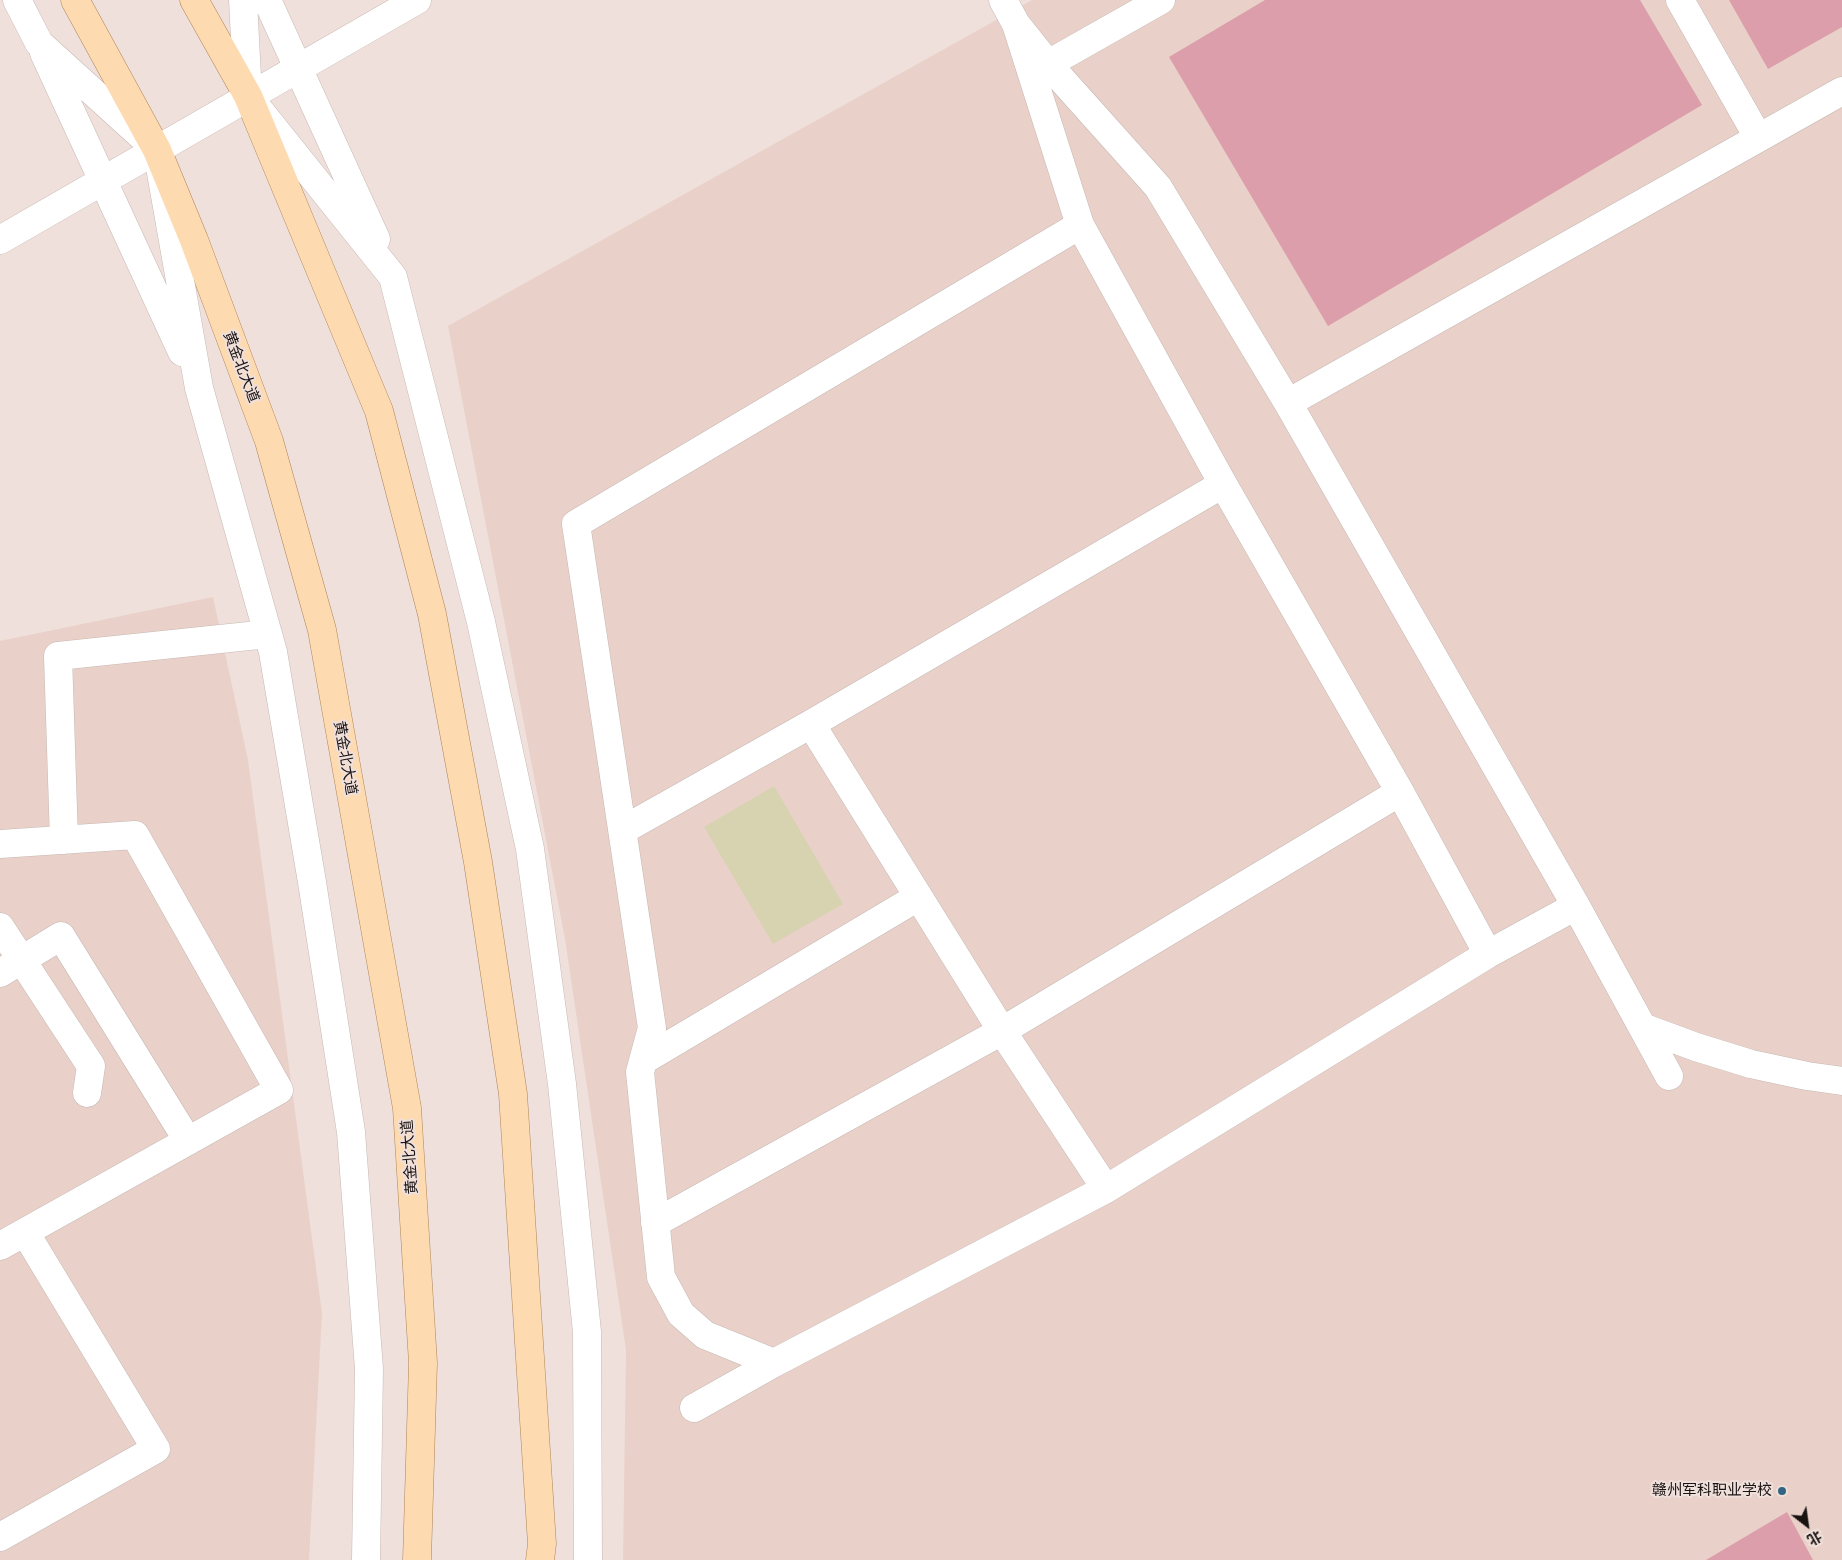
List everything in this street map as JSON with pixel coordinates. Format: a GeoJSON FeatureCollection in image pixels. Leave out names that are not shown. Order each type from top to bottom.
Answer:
{"type":"FeatureCollection","features":[{"type":"Feature","properties":{"kind":"main road","name":"黄金北大道"},"geometry":{"type":"LineString","coordinates":[[75,0],[157,150],[194,240],[269,441],[322,630],[406,1108],[422,1363],[418,1560]]}},
{"type":"Feature","properties":{"kind":"main road"},"geometry":{"type":"LineString","coordinates":[[194,0],[248,96],[378,411],[432,614],[478,862],[513,1094],[542,1544],[540,1560]]}},
{"type":"Feature","properties":{"kind":"street"},"geometry":{"type":"LineString","coordinates":[[17,0],[40,43],[199,388]]}},
{"type":"Feature","properties":{"kind":"street"},"geometry":{"type":"LineString","coordinates":[[243,0],[248,96],[393,277]]}},
{"type":"Feature","properties":{"kind":"street"},"geometry":{"type":"LineString","coordinates":[[267,0],[393,277],[481,622],[530,849],[562,1084],[587,1332],[588,1560]]}},
{"type":"Feature","properties":{"kind":"street"},"geometry":{"type":"LineString","coordinates":[[0,240],[417,0]]}},
{"type":"Feature","properties":{"kind":"street"},"geometry":{"type":"LineString","coordinates":[[1003,0],[1016,24],[1048,64],[1158,187],[1288,403],[1576,906],[1669,1076]]}},
{"type":"Feature","properties":{"kind":"street"},"geometry":{"type":"LineString","coordinates":[[1048,64],[1161,0]]}},
{"type":"Feature","properties":{"kind":"street"},"geometry":{"type":"LineString","coordinates":[[1680,0],[1758,137]]}},
{"type":"Feature","properties":{"kind":"street"},"geometry":{"type":"LineString","coordinates":[[1016,24],[1080,225],[1224,484],[1400,792],[1488,954]]}},
{"type":"Feature","properties":{"kind":"street"},"geometry":{"type":"LineString","coordinates":[[40,43],[157,150],[199,388],[273,652],[312,882],[351,1132],[369,1369],[366,1560]]}},
{"type":"Feature","properties":{"kind":"street"},"geometry":{"type":"LineString","coordinates":[[1288,403],[1842,91]]}},
{"type":"Feature","properties":{"kind":"street"},"geometry":{"type":"LineString","coordinates":[[774,1362],[706,1336],[681,1314],[661,1277],[640,1072],[652,1028],[576,524],[1080,225]]}},
{"type":"Feature","properties":{"kind":"street"},"geometry":{"type":"LineString","coordinates":[[623,830],[811,724],[1224,484]]}},
{"type":"Feature","properties":{"kind":"street"},"geometry":{"type":"LineString","coordinates":[[64,840],[58,656],[268,634]]}},
{"type":"Feature","properties":{"kind":"street"},"geometry":{"type":"LineString","coordinates":[[811,724],[1002,1031],[1106,1189]]}},
{"type":"Feature","properties":{"kind":"street"},"geometry":{"type":"LineString","coordinates":[[655,1223],[1002,1031],[1400,792]]}},
{"type":"Feature","properties":{"kind":"street"},"geometry":{"type":"LineString","coordinates":[[0,844],[135,835],[279,1090],[0,1246]]}},
{"type":"Feature","properties":{"kind":"street"},"geometry":{"type":"LineString","coordinates":[[644,1060],[918,897]]}},
{"type":"Feature","properties":{"kind":"street"},"geometry":{"type":"LineString","coordinates":[[694,1408],[774,1362],[1106,1189],[1488,954],[1576,906]]}},
{"type":"Feature","properties":{"kind":"street"},"geometry":{"type":"LineString","coordinates":[[0,927],[11,967],[91,1066],[88,1093]]}},
{"type":"Feature","properties":{"kind":"street"},"geometry":{"type":"LineString","coordinates":[[11,967],[60,936],[188,1141]]}},
{"type":"Feature","properties":{"kind":"street"},"geometry":{"type":"LineString","coordinates":[[1642,1027],[1696,1047],[1751,1064],[1842,1082]]}},
{"type":"Feature","properties":{"kind":"street"},"geometry":{"type":"LineString","coordinates":[[0,1537],[156,1449],[25,1232]]}},
{"type":"Feature","properties":{"kind":"shaded area"},"geometry":{"type":"Polygon","coordinates":[[[1032,0],[1842,0],[1842,1560],[623,1560],[626,1350],[565,939],[448,326],[1032,0]]]}},
{"type":"Feature","properties":{"kind":"shaded area"},"geometry":{"type":"Polygon","coordinates":[[[213,597],[248,760],[322,1313],[309,1560],[0,1560],[0,641],[213,597]]]}},
{"type":"Feature","properties":{"kind":"shaded area"},"geometry":{"type":"Polygon","coordinates":[[[774,786],[843,904],[773,944],[704,827],[774,786]]]}},
{"type":"Feature","properties":{"kind":"building"},"geometry":{"type":"Polygon","coordinates":[[[1265,0],[1640,0],[1702,105],[1328,326],[1169,57],[1265,0]]]}},
{"type":"Feature","properties":{"kind":"building"},"geometry":{"type":"Polygon","coordinates":[[[1729,0],[1842,0],[1842,27],[1768,69],[1729,0]]]}},
{"type":"Feature","properties":{"kind":"building"},"geometry":{"type":"Polygon","coordinates":[[[1787,1512],[1813,1560],[1706,1560],[1787,1512]]]}},
{"type":"Feature","properties":{"kind":"place","name":"赣州军科职业学校"},"geometry":{"type":"Point","coordinates":[1782,1491]}}]}
